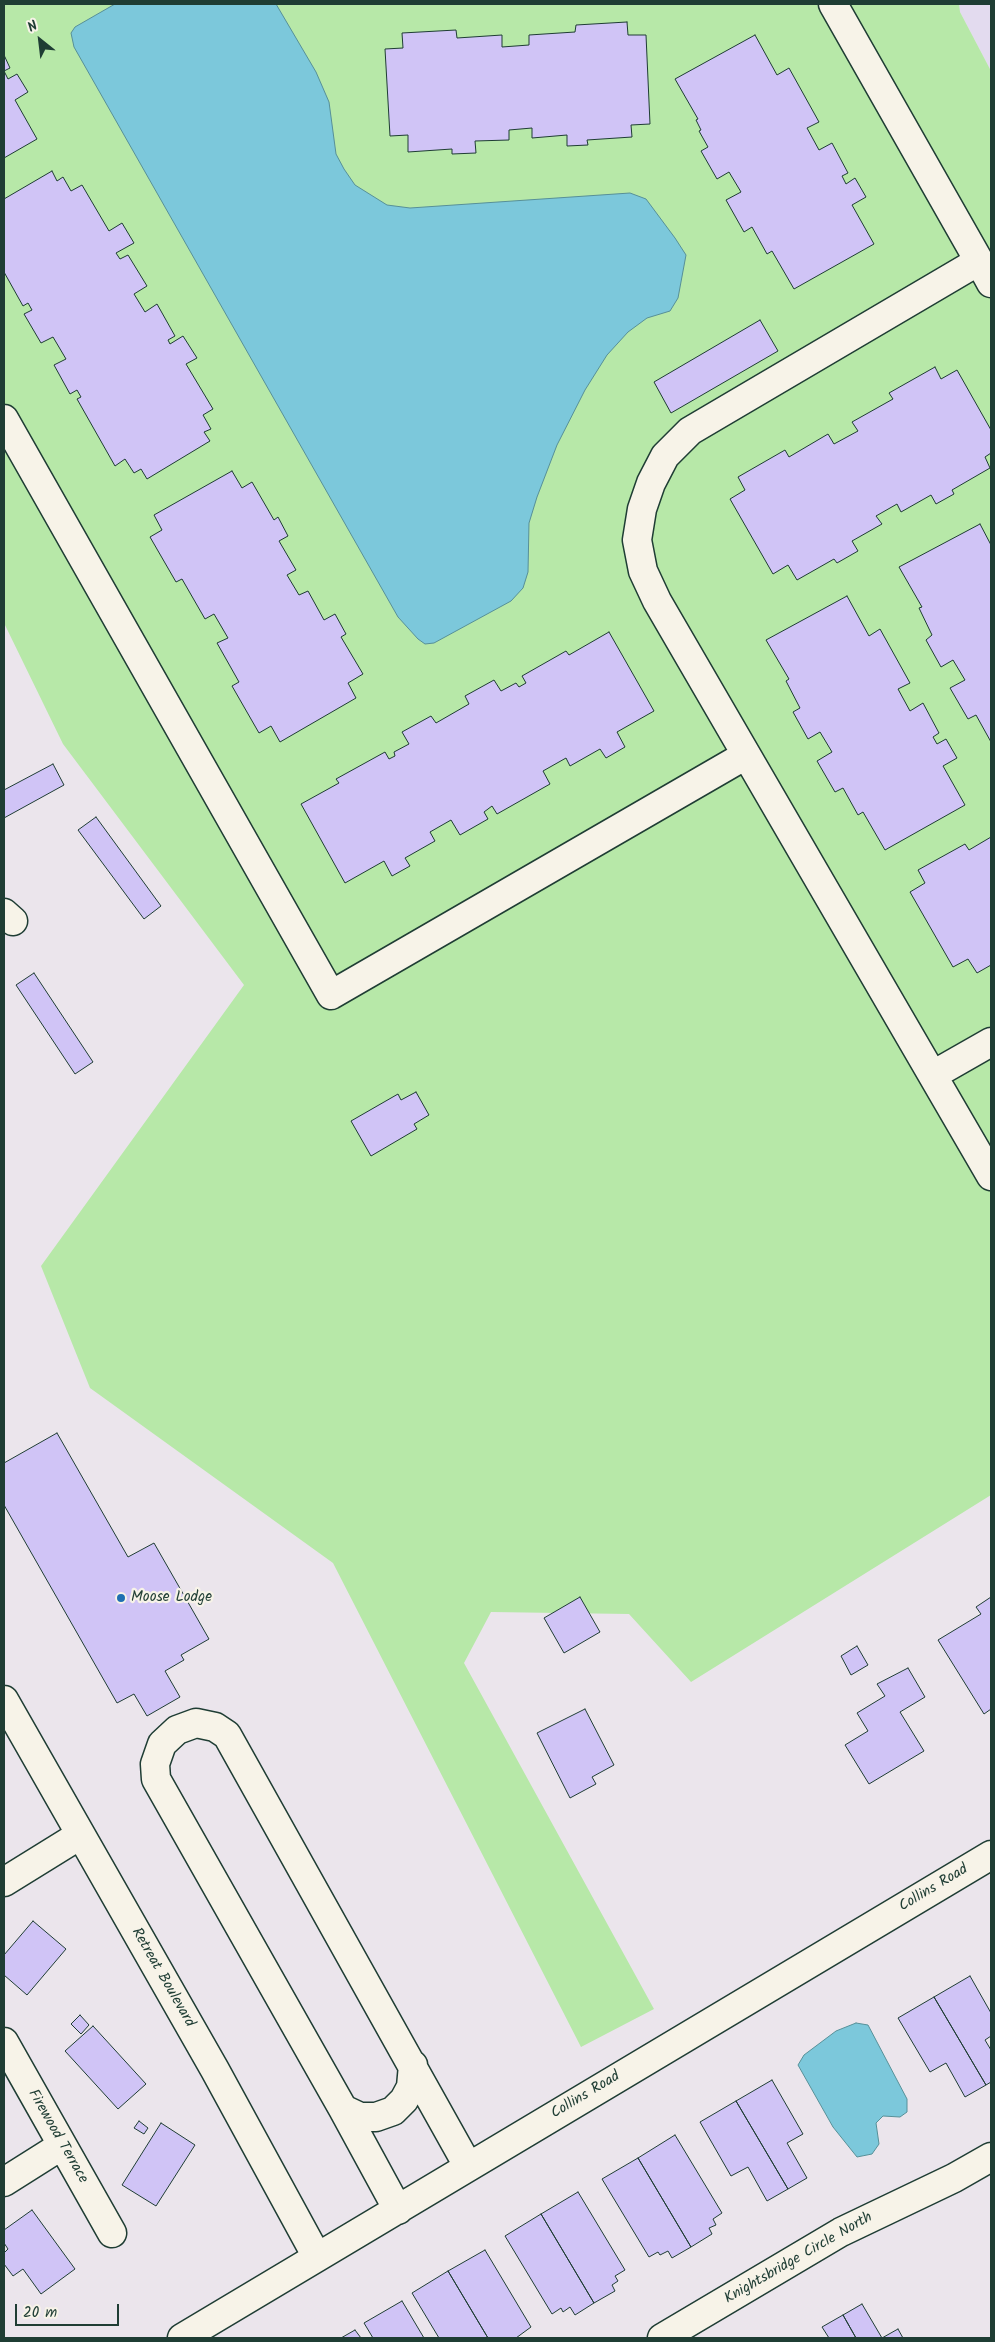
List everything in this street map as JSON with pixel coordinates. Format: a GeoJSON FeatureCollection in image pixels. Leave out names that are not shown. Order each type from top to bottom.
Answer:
{"type":"FeatureCollection","features":[{"type":"Feature","properties":{"kind":"street"},"geometry":{"type":"LineString","coordinates":[[833,4],[985,272],[690,430],[665,456],[651,483],[642,509],[637,540],[643,571],[657,601],[991,1176]]}},
{"type":"Feature","properties":{"kind":"street"},"geometry":{"type":"LineString","coordinates":[[4,419],[331,995],[746,754]]}},
{"type":"Feature","properties":{"kind":"street"},"geometry":{"type":"LineString","coordinates":[[933,1075],[991,1042]]}},
{"type":"Feature","properties":{"kind":"street","name":"Retreat Boulevard"},"geometry":{"type":"LineString","coordinates":[[4,1700],[215,2070],[317,2257]]}},
{"type":"Feature","properties":{"kind":"street"},"geometry":{"type":"LineString","coordinates":[[398,2210],[343,2108],[156,1779],[155,1764],[162,1744],[177,1730],[196,1723],[215,1728],[227,1735],[468,2166]]}},
{"type":"Feature","properties":{"kind":"street"},"geometry":{"type":"LineString","coordinates":[[4,1882],[80,1835]]}},
{"type":"Feature","properties":{"kind":"street","name":"Collins Road"},"geometry":{"type":"LineString","coordinates":[[182,2338],[991,1854]]}},
{"type":"Feature","properties":{"kind":"street","name":"Firewood Terrace"},"geometry":{"type":"LineString","coordinates":[[4,2042],[112,2233]]}},
{"type":"Feature","properties":{"kind":"street"},"geometry":{"type":"LineString","coordinates":[[343,2108],[360,2116],[376,2117],[393,2111],[404,2100],[411,2087],[413,2065]]}},
{"type":"Feature","properties":{"kind":"street"},"geometry":{"type":"LineString","coordinates":[[4,2182],[62,2146]]}},
{"type":"Feature","properties":{"kind":"street","name":"Knightsbridge Circle North"},"geometry":{"type":"LineString","coordinates":[[662,2338],[841,2232],[954,2178],[991,2157]]}},
{"type":"Feature","properties":{"kind":"shaded area"},"geometry":{"type":"Polygon","coordinates":[[[959,4],[990,4],[991,71],[960,12],[959,4]]]}},
{"type":"Feature","properties":{"kind":"green space"},"geometry":{"type":"Polygon","coordinates":[[[4,4],[959,4],[960,12],[991,71],[991,1495],[691,1682],[629,1614],[491,1612],[464,1663],[654,2009],[581,2047],[333,1563],[90,1388],[41,1266],[244,985],[63,744],[4,623],[4,4]]]}},
{"type":"Feature","properties":{"kind":"water"},"geometry":{"type":"Polygon","coordinates":[[[115,4],[276,4],[316,72],[329,102],[336,154],[344,169],[355,185],[387,205],[410,208],[630,193],[646,199],[675,238],[686,255],[678,298],[670,311],[647,318],[628,332],[607,355],[585,390],[557,445],[537,497],[529,523],[528,572],[523,588],[511,601],[434,643],[425,644],[418,639],[398,617],[74,47],[71,33],[75,27],[115,4]]]}},
{"type":"Feature","properties":{"kind":"water"},"geometry":{"type":"Polygon","coordinates":[[[856,2023],[868,2025],[907,2099],[907,2112],[900,2117],[883,2116],[876,2123],[879,2144],[872,2154],[857,2157],[833,2127],[798,2065],[804,2055],[836,2031],[856,2023]]]}},
{"type":"Feature","properties":{"kind":"building"},"geometry":{"type":"Polygon","coordinates":[[[627,22],[628,35],[646,35],[650,124],[631,125],[632,137],[587,140],[588,145],[567,146],[567,135],[532,138],[532,128],[509,130],[509,140],[475,141],[476,153],[452,154],[452,149],[408,152],[408,135],[390,136],[385,49],[403,48],[402,33],[456,30],[457,38],[502,35],[502,47],[529,45],[529,35],[575,32],[576,25],[627,22]]]}},
{"type":"Feature","properties":{"kind":"building"},"geometry":{"type":"Polygon","coordinates":[[[755,35],[777,75],[789,68],[819,122],[807,128],[819,150],[832,143],[848,173],[842,176],[846,184],[855,178],[866,197],[852,205],[874,244],[794,289],[772,251],[767,254],[752,227],[744,232],[726,200],[741,192],[729,172],[717,179],[701,151],[708,147],[699,131],[701,130],[696,120],[698,119],[675,79],[755,35]]]}},
{"type":"Feature","properties":{"kind":"building"},"geometry":{"type":"Polygon","coordinates":[[[4,55],[10,68],[4,71],[4,55]]]}},
{"type":"Feature","properties":{"kind":"building"},"geometry":{"type":"Polygon","coordinates":[[[4,71],[8,79],[17,74],[28,92],[15,100],[37,139],[4,158],[4,71]]]}},
{"type":"Feature","properties":{"kind":"building"},"geometry":{"type":"Polygon","coordinates":[[[52,171],[57,181],[63,177],[71,191],[82,185],[109,231],[122,223],[134,243],[116,253],[120,259],[128,255],[147,286],[134,294],[145,312],[157,304],[175,336],[168,340],[170,344],[183,336],[197,358],[186,364],[213,409],[203,415],[211,429],[204,432],[210,441],[147,479],[141,469],[134,473],[125,459],[115,466],[77,399],[81,397],[77,390],[70,394],[54,365],[66,359],[53,337],[41,343],[24,314],[32,310],[28,303],[23,306],[4,272],[4,199],[52,171]]]}},
{"type":"Feature","properties":{"kind":"building"},"geometry":{"type":"Polygon","coordinates":[[[760,320],[778,351],[671,413],[654,382],[760,320]]]}},
{"type":"Feature","properties":{"kind":"building"},"geometry":{"type":"Polygon","coordinates":[[[935,367],[941,379],[957,370],[991,430],[991,453],[985,457],[990,468],[952,490],[954,494],[936,504],[931,495],[901,512],[897,504],[876,516],[882,524],[852,541],[858,551],[837,563],[834,559],[797,580],[788,565],[773,574],[730,499],[745,490],[738,477],[785,450],[789,457],[828,434],[834,444],[858,431],[852,422],[893,399],[889,393],[935,367]]]}},
{"type":"Feature","properties":{"kind":"building"},"geometry":{"type":"Polygon","coordinates":[[[232,471],[242,488],[252,482],[274,520],[278,517],[288,536],[279,541],[296,570],[287,575],[299,595],[308,591],[324,620],[335,614],[346,634],[341,637],[363,674],[348,683],[356,698],[280,742],[271,726],[259,733],[232,686],[239,682],[217,643],[228,638],[214,614],[205,619],[182,579],[176,582],[150,537],[162,530],[154,515],[232,471]]]}},
{"type":"Feature","properties":{"kind":"building"},"geometry":{"type":"Polygon","coordinates":[[[980,524],[991,545],[991,742],[976,715],[968,719],[950,688],[965,680],[953,660],[941,667],[926,640],[932,635],[919,608],[922,607],[899,567],[980,524]]]}},
{"type":"Feature","properties":{"kind":"building"},"geometry":{"type":"Polygon","coordinates":[[[847,596],[869,636],[880,629],[910,683],[898,689],[910,711],[923,703],[939,733],[933,737],[937,744],[946,739],[957,758],[943,766],[965,805],[885,850],[863,812],[858,815],[843,788],[835,792],[817,761],[832,752],[820,732],[808,739],[793,712],[800,708],[786,681],[789,679],[766,640],[847,596]]]}},
{"type":"Feature","properties":{"kind":"building"},"geometry":{"type":"Polygon","coordinates":[[[609,632],[654,711],[617,732],[625,747],[606,758],[600,749],[570,766],[566,758],[543,771],[550,784],[497,814],[492,806],[484,812],[488,819],[460,835],[451,820],[430,832],[435,841],[405,858],[410,866],[392,876],[384,861],[345,883],[301,804],[339,783],[336,779],[385,752],[389,759],[395,756],[394,752],[409,744],[402,732],[431,716],[436,723],[469,704],[465,696],[494,680],[501,691],[516,683],[519,687],[526,683],[522,676],[566,651],[569,655],[609,632]]]}},
{"type":"Feature","properties":{"kind":"building"},"geometry":{"type":"Polygon","coordinates":[[[53,764],[64,785],[4,818],[4,790],[53,764]]]}},
{"type":"Feature","properties":{"kind":"building"},"geometry":{"type":"Polygon","coordinates":[[[96,817],[161,906],[144,919],[78,830],[96,817]]]}},
{"type":"Feature","properties":{"kind":"building"},"geometry":{"type":"Polygon","coordinates":[[[991,837],[991,965],[977,973],[968,959],[953,967],[910,892],[925,883],[918,870],[965,844],[969,850],[991,837]]]}},
{"type":"Feature","properties":{"kind":"building"},"geometry":{"type":"Polygon","coordinates":[[[34,973],[93,1062],[75,1074],[16,985],[34,973]]]}},
{"type":"Feature","properties":{"kind":"building"},"geometry":{"type":"Polygon","coordinates":[[[416,1092],[429,1115],[414,1124],[417,1129],[371,1156],[351,1121],[398,1094],[401,1100],[416,1092]]]}},
{"type":"Feature","properties":{"kind":"building","name":"Moose Lodge"},"geometry":{"type":"Polygon","coordinates":[[[57,1433],[128,1557],[154,1543],[209,1639],[181,1655],[184,1660],[165,1671],[180,1697],[147,1716],[134,1694],[117,1703],[4,1505],[4,1463],[57,1433]]]}},
{"type":"Feature","properties":{"kind":"building"},"geometry":{"type":"Polygon","coordinates":[[[580,1597],[600,1632],[564,1653],[544,1618],[580,1597]]]}},
{"type":"Feature","properties":{"kind":"building"},"geometry":{"type":"Polygon","coordinates":[[[991,1597],[991,1709],[984,1714],[938,1640],[981,1614],[976,1607],[991,1597]]]}},
{"type":"Feature","properties":{"kind":"building"},"geometry":{"type":"Polygon","coordinates":[[[857,1646],[868,1665],[851,1675],[841,1656],[857,1646]]]}},
{"type":"Feature","properties":{"kind":"building"},"geometry":{"type":"Polygon","coordinates":[[[908,1668],[925,1697],[900,1712],[924,1751],[869,1784],[845,1745],[868,1731],[857,1713],[885,1696],[877,1684],[908,1668]]]}},
{"type":"Feature","properties":{"kind":"building"},"geometry":{"type":"Polygon","coordinates":[[[585,1709],[614,1765],[592,1777],[596,1784],[570,1798],[537,1733],[585,1709]]]}},
{"type":"Feature","properties":{"kind":"building"},"geometry":{"type":"Polygon","coordinates":[[[33,1921],[66,1949],[27,1995],[4,1975],[4,1955],[33,1921]]]}},
{"type":"Feature","properties":{"kind":"building"},"geometry":{"type":"Polygon","coordinates":[[[970,1976],[991,2013],[991,2036],[985,2040],[991,2050],[991,2082],[986,2085],[934,1997],[970,1976]]]}},
{"type":"Feature","properties":{"kind":"building"},"geometry":{"type":"Polygon","coordinates":[[[934,1997],[986,2085],[965,2097],[946,2063],[930,2072],[898,2018],[934,1997]]]}},
{"type":"Feature","properties":{"kind":"building"},"geometry":{"type":"Polygon","coordinates":[[[80,2015],[89,2025],[81,2034],[71,2024],[80,2015]]]}},
{"type":"Feature","properties":{"kind":"building"},"geometry":{"type":"Polygon","coordinates":[[[93,2026],[146,2084],[118,2109],[65,2051],[93,2026]]]}},
{"type":"Feature","properties":{"kind":"building"},"geometry":{"type":"Polygon","coordinates":[[[772,2080],[803,2134],[787,2143],[807,2178],[788,2189],[736,2101],[772,2080]]]}},
{"type":"Feature","properties":{"kind":"building"},"geometry":{"type":"Polygon","coordinates":[[[736,2101],[788,2189],[767,2201],[748,2167],[731,2176],[700,2122],[736,2101]]]}},
{"type":"Feature","properties":{"kind":"building"},"geometry":{"type":"Polygon","coordinates":[[[139,2121],[148,2128],[144,2134],[134,2128],[139,2121]]]}},
{"type":"Feature","properties":{"kind":"building"},"geometry":{"type":"Polygon","coordinates":[[[161,2123],[195,2145],[156,2206],[122,2185],[161,2123]]]}},
{"type":"Feature","properties":{"kind":"building"},"geometry":{"type":"Polygon","coordinates":[[[675,2135],[722,2213],[713,2219],[716,2225],[709,2228],[712,2234],[691,2247],[638,2158],[675,2135]]]}},
{"type":"Feature","properties":{"kind":"building"},"geometry":{"type":"Polygon","coordinates":[[[638,2158],[691,2247],[672,2258],[668,2251],[660,2255],[658,2252],[649,2257],[602,2179],[638,2158]]]}},
{"type":"Feature","properties":{"kind":"building"},"geometry":{"type":"Polygon","coordinates":[[[578,2192],[625,2270],[615,2276],[618,2281],[612,2285],[615,2291],[594,2303],[541,2214],[578,2192]]]}},
{"type":"Feature","properties":{"kind":"building"},"geometry":{"type":"Polygon","coordinates":[[[32,2210],[75,2269],[41,2294],[23,2269],[13,2276],[4,2264],[4,2253],[8,2249],[4,2243],[4,2230],[32,2210]]]}},
{"type":"Feature","properties":{"kind":"building"},"geometry":{"type":"Polygon","coordinates":[[[541,2214],[594,2303],[575,2315],[570,2307],[563,2312],[561,2308],[552,2314],[505,2236],[541,2214]]]}},
{"type":"Feature","properties":{"kind":"building"},"geometry":{"type":"Polygon","coordinates":[[[485,2250],[531,2327],[516,2338],[488,2338],[448,2271],[485,2250]]]}},
{"type":"Feature","properties":{"kind":"building"},"geometry":{"type":"Polygon","coordinates":[[[448,2271],[488,2338],[439,2338],[412,2293],[448,2271]]]}},
{"type":"Feature","properties":{"kind":"building"},"geometry":{"type":"Polygon","coordinates":[[[402,2301],[424,2338],[373,2338],[364,2323],[402,2301]]]}},
{"type":"Feature","properties":{"kind":"building"},"geometry":{"type":"Polygon","coordinates":[[[862,2304],[882,2338],[856,2338],[843,2315],[862,2304]]]}},
{"type":"Feature","properties":{"kind":"building"},"geometry":{"type":"Polygon","coordinates":[[[843,2315],[856,2338],[829,2338],[822,2327],[843,2315]]]}},
{"type":"Feature","properties":{"kind":"building"},"geometry":{"type":"Polygon","coordinates":[[[898,2329],[903,2338],[882,2338],[898,2329]]]}},
{"type":"Feature","properties":{"kind":"building"},"geometry":{"type":"Polygon","coordinates":[[[355,2330],[361,2338],[341,2338],[355,2330]]]}},
{"type":"Feature","properties":{"kind":"place","name":"Moose Lodge"},"geometry":{"type":"Point","coordinates":[121,1598]}}]}
